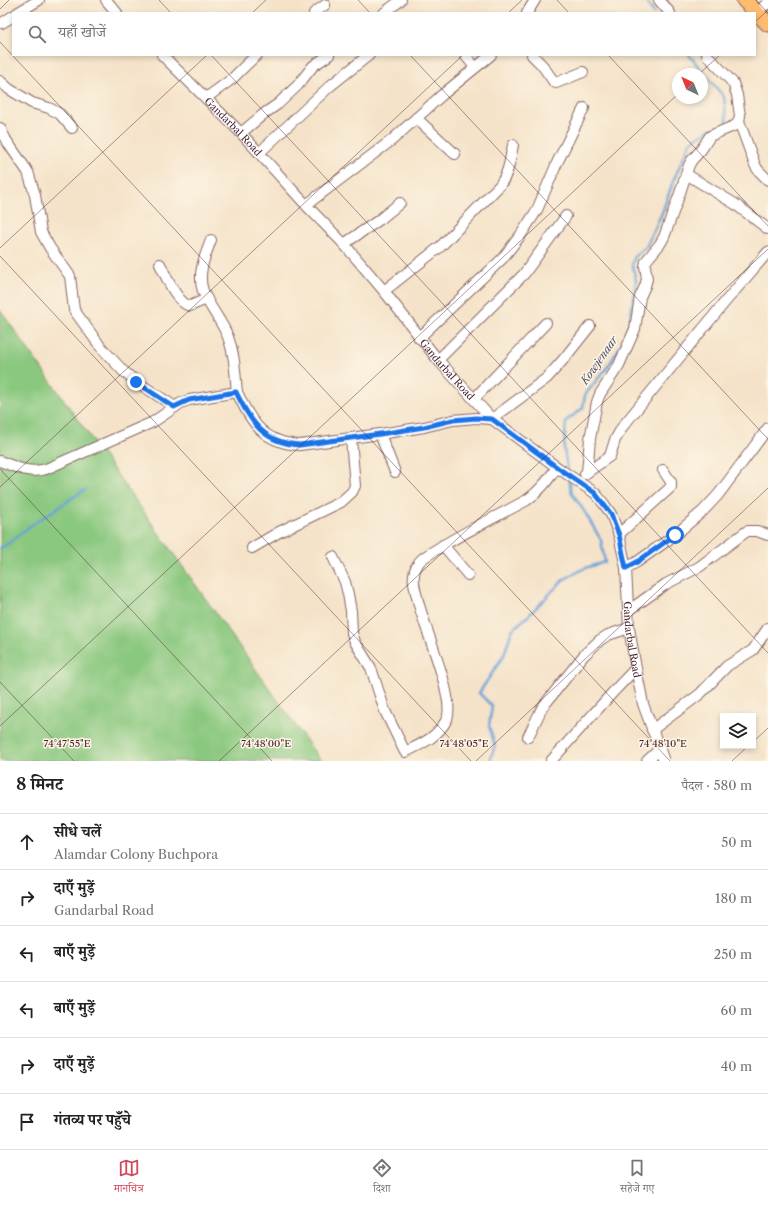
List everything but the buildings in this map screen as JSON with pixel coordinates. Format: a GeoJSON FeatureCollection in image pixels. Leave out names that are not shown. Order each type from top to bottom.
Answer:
{"type":"FeatureCollection","features":[{"type":"Feature","properties":{"kind":"highway"},"geometry":{"type":"LineString","coordinates":[[744,0],[768,24]]}},
{"type":"Feature","properties":{"kind":"street"},"geometry":{"type":"LineString","coordinates":[[19,12],[39,0]]}},
{"type":"Feature","properties":{"kind":"street"},"geometry":{"type":"LineString","coordinates":[[106,0],[116,12]]}},
{"type":"Feature","properties":{"kind":"street"},"geometry":{"type":"LineString","coordinates":[[385,12],[401,0]]}},
{"type":"Feature","properties":{"kind":"street"},"geometry":{"type":"LineString","coordinates":[[528,12],[535,0]]}},
{"type":"Feature","properties":{"kind":"street"},"geometry":{"type":"LineString","coordinates":[[659,0],[669,12]]}},
{"type":"Feature","properties":{"kind":"street"},"geometry":{"type":"LineString","coordinates":[[315,12],[325,5]]}},
{"type":"Feature","properties":{"kind":"street"},"geometry":{"type":"LineString","coordinates":[[2,23],[12,17]]}},
{"type":"Feature","properties":{"kind":"street","name":"Gandarbal Road"},"geometry":{"type":"LineString","coordinates":[[163,56],[241,133],[306,205],[344,244],[384,292],[419,338],[492,419],[595,493],[604,504],[611,514],[619,534],[626,568],[629,628],[643,704],[664,761]]}},
{"type":"Feature","properties":{"kind":"street"},"geometry":{"type":"LineString","coordinates":[[206,98],[232,79],[256,56]]}},
{"type":"Feature","properties":{"kind":"street"},"geometry":{"type":"LineString","coordinates":[[241,133],[278,104],[298,85],[313,66],[327,56]]}},
{"type":"Feature","properties":{"kind":"street"},"geometry":{"type":"LineString","coordinates":[[259,153],[330,86],[368,56]]}},
{"type":"Feature","properties":{"kind":"street"},"geometry":{"type":"LineString","coordinates":[[466,56],[475,67]]}},
{"type":"Feature","properties":{"kind":"street"},"geometry":{"type":"LineString","coordinates":[[306,205],[392,140],[475,67],[490,56]]}},
{"type":"Feature","properties":{"kind":"street"},"geometry":{"type":"LineString","coordinates":[[533,56],[556,83],[583,72]]}},
{"type":"Feature","properties":{"kind":"street"},"geometry":{"type":"LineString","coordinates":[[708,56],[733,83],[737,94],[740,116],[739,121],[756,165],[768,180]]}},
{"type":"Feature","properties":{"kind":"street"},"geometry":{"type":"LineString","coordinates":[[0,81],[32,102],[60,114],[72,128]]}},
{"type":"Feature","properties":{"kind":"street"},"geometry":{"type":"LineString","coordinates":[[419,338],[502,258],[520,236],[537,210],[557,163],[584,108]]}},
{"type":"Feature","properties":{"kind":"street"},"geometry":{"type":"LineString","coordinates":[[416,118],[454,154]]}},
{"type":"Feature","properties":{"kind":"street"},"geometry":{"type":"LineString","coordinates":[[588,472],[590,439],[597,402],[600,394],[618,365],[635,329],[640,297],[647,279],[645,266],[646,261],[664,237],[692,160],[710,136],[736,125],[739,121]]}},
{"type":"Feature","properties":{"kind":"street"},"geometry":{"type":"LineString","coordinates":[[0,128],[6,140],[28,172],[41,232],[50,248],[70,276],[74,310],[100,346],[123,371],[136,382],[174,407]]}},
{"type":"Feature","properties":{"kind":"street"},"geometry":{"type":"LineString","coordinates":[[384,292],[441,246],[500,185],[508,172],[513,145]]}},
{"type":"Feature","properties":{"kind":"street"},"geometry":{"type":"LineString","coordinates":[[686,174],[735,204],[768,229]]}},
{"type":"Feature","properties":{"kind":"street"},"geometry":{"type":"LineString","coordinates":[[344,244],[379,220],[400,203]]}},
{"type":"Feature","properties":{"kind":"street"},"geometry":{"type":"LineString","coordinates":[[438,360],[524,274],[566,216]]}},
{"type":"Feature","properties":{"kind":"street"},"geometry":{"type":"LineString","coordinates":[[211,240],[203,259],[201,279],[203,290],[225,331],[232,349],[236,392],[244,409],[266,435],[273,440],[290,445],[351,439],[424,427],[453,420],[476,418],[492,419],[547,378],[590,326]]}},
{"type":"Feature","properties":{"kind":"street"},"geometry":{"type":"LineString","coordinates":[[576,480],[610,456],[623,426],[768,252]]}},
{"type":"Feature","properties":{"kind":"street"},"geometry":{"type":"LineString","coordinates":[[160,264],[183,303],[190,306],[207,299]]}},
{"type":"Feature","properties":{"kind":"street"},"geometry":{"type":"LineString","coordinates":[[474,399],[546,323]]}},
{"type":"Feature","properties":{"kind":"street"},"geometry":{"type":"LineString","coordinates":[[0,461],[26,470],[39,471],[46,469],[153,422],[174,407],[189,400],[236,392]]}},
{"type":"Feature","properties":{"kind":"street"},"geometry":{"type":"LineString","coordinates":[[626,568],[675,535],[703,511],[718,495],[768,428]]}},
{"type":"Feature","properties":{"kind":"street"},"geometry":{"type":"LineString","coordinates":[[380,434],[395,472]]}},
{"type":"Feature","properties":{"kind":"street"},"geometry":{"type":"LineString","coordinates":[[252,548],[279,532],[341,502],[352,492],[355,486],[351,439]]}},
{"type":"Feature","properties":{"kind":"street"},"geometry":{"type":"LineString","coordinates":[[333,557],[345,582],[351,611],[352,633],[355,642],[371,668],[385,711],[407,757],[436,735],[447,719],[449,711],[443,680],[418,604],[414,582],[414,572],[421,560],[443,545],[527,500],[538,492],[545,485],[557,467]]}},
{"type":"Feature","properties":{"kind":"street"},"geometry":{"type":"LineString","coordinates":[[619,534],[670,487],[671,482],[663,470]]}},
{"type":"Feature","properties":{"kind":"street"},"geometry":{"type":"LineString","coordinates":[[628,610],[666,584],[699,567],[746,531],[757,531],[768,535]]}},
{"type":"Feature","properties":{"kind":"street"},"geometry":{"type":"LineString","coordinates":[[443,545],[468,575]]}},
{"type":"Feature","properties":{"kind":"street"},"geometry":{"type":"LineString","coordinates":[[528,737],[542,708],[584,655],[600,640],[608,635],[629,628]]}},
{"type":"Feature","properties":{"kind":"street"},"geometry":{"type":"LineString","coordinates":[[652,730],[700,694],[727,666],[753,650],[768,628]]}},
{"type":"Feature","properties":{"kind":"street"},"geometry":{"type":"LineString","coordinates":[[551,761],[636,668]]}},
{"type":"Feature","properties":{"kind":"street"},"geometry":{"type":"LineString","coordinates":[[647,761],[659,750]]}},
{"type":"Feature","properties":{"kind":"green space"},"geometry":{"type":"Polygon","coordinates":[[[0,310],[321,761],[0,761],[0,310]]]}},
{"type":"Feature","properties":{"kind":"waterway"},"geometry":{"type":"LineString","coordinates":[[645,0],[653,12]]}},
{"type":"Feature","properties":{"kind":"waterway"},"geometry":{"type":"LineString","coordinates":[[690,56],[724,97],[727,125]]}},
{"type":"Feature","properties":{"kind":"waterway","name":"Kowjenaar"},"geometry":{"type":"LineString","coordinates":[[567,469],[564,448],[566,421],[583,408],[585,395],[609,365],[623,342],[629,324],[636,280],[632,264],[635,256],[646,247],[662,213],[674,179],[691,141],[709,130],[717,128]]}},
{"type":"Feature","properties":{"kind":"waterway","name":"Kowjenaar"},"geometry":{"type":"LineString","coordinates":[[490,761],[495,745],[489,726],[492,706],[479,693],[504,655],[512,630],[528,616],[563,580],[585,568],[605,562],[601,540],[572,493],[569,480]]}},
{"type":"Feature","properties":{"kind":"waterway"},"geometry":{"type":"LineString","coordinates":[[0,548],[86,489]]}},
{"type":"Feature","properties":{"kind":"route"},"geometry":{"type":"LineString","coordinates":[[136,382],[174,407],[189,400],[236,392],[244,409],[266,435],[273,440],[290,445],[300,445],[380,434],[424,427],[453,420],[476,418],[492,419],[558,468],[595,493],[611,514],[619,535],[626,568],[675,535]]}}]}
